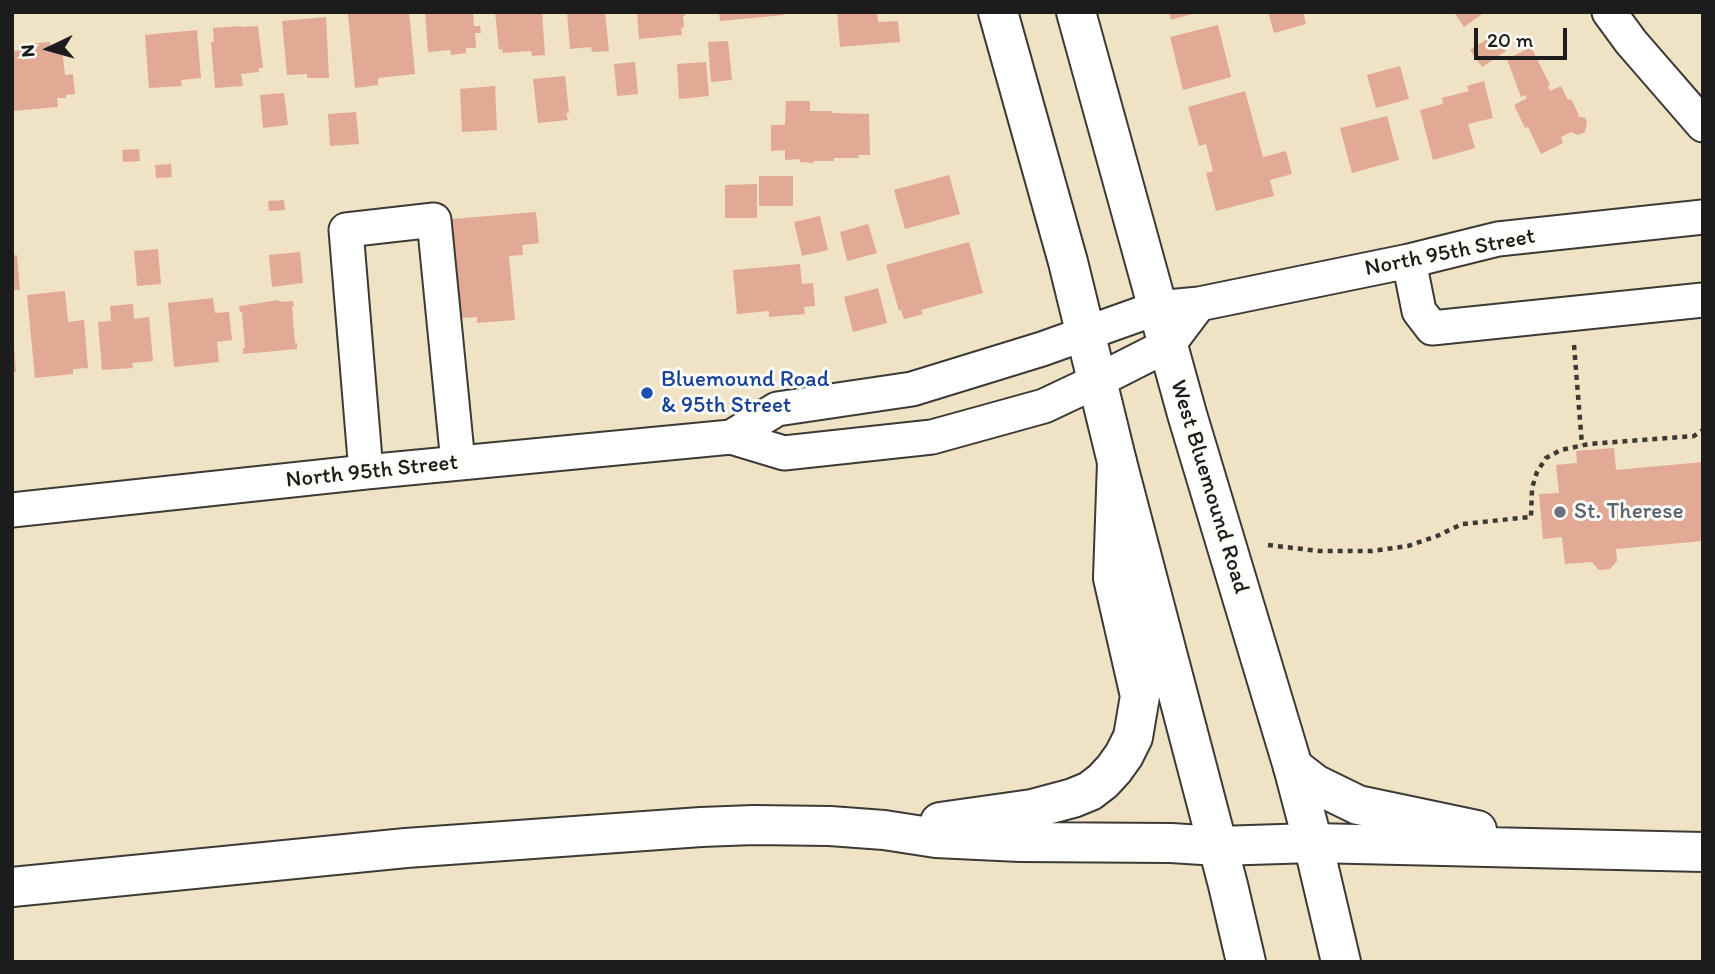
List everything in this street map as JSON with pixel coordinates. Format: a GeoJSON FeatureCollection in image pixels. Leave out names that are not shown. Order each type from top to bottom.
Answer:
{"type":"FeatureCollection","features":[{"type":"Feature","properties":{"kind":"main road"},"geometry":{"type":"LineString","coordinates":[[998,12],[1065,254],[1116,462],[1246,962]]}},
{"type":"Feature","properties":{"kind":"main road","name":"West Bluemound Road"},"geometry":{"type":"LineString","coordinates":[[1076,12],[1187,414],[1293,767],[1341,962]]}},
{"type":"Feature","properties":{"kind":"main road"},"geometry":{"type":"LineString","coordinates":[[884,830],[1032,809],[1073,798],[1090,791],[1103,781],[1124,755],[1133,737],[1140,696],[1113,578],[1116,462]]}},
{"type":"Feature","properties":{"kind":"main road"},"geometry":{"type":"LineString","coordinates":[[1293,767],[1315,784],[1358,805],[1564,849]]}},
{"type":"Feature","properties":{"kind":"main road"},"geometry":{"type":"LineString","coordinates":[[12,887],[406,848],[701,827],[791,825],[884,830],[959,839],[1218,846],[1313,844],[1703,852]]}},
{"type":"Feature","properties":{"kind":"street"},"geometry":{"type":"LineString","coordinates":[[1609,12],[1631,42],[1703,125]]}},
{"type":"Feature","properties":{"kind":"street","name":"North 95th Street"},"geometry":{"type":"LineString","coordinates":[[12,510],[731,436],[778,410],[912,389],[1042,349],[1157,308],[1199,304],[1409,261],[1498,239],[1703,217]]}},
{"type":"Feature","properties":{"kind":"street"},"geometry":{"type":"LineString","coordinates":[[366,472],[346,230],[434,220],[458,463]]}},
{"type":"Feature","properties":{"kind":"street"},"geometry":{"type":"LineString","coordinates":[[1409,261],[1419,310],[1432,328],[1703,300]]}},
{"type":"Feature","properties":{"kind":"street","name":"North 95th Street"},"geometry":{"type":"LineString","coordinates":[[731,436],[784,453],[932,437],[1044,407],[1168,345],[1199,304]]}},
{"type":"Feature","properties":{"kind":"path"},"geometry":{"type":"LineString","coordinates":[[1572,314],[1582,445]]}},
{"type":"Feature","properties":{"kind":"path"},"geometry":{"type":"LineString","coordinates":[[1268,545],[1319,551],[1372,551],[1408,546],[1462,524],[1531,517],[1532,488],[1536,472],[1546,458],[1561,450],[1582,445],[1694,436],[1703,430]]}},
{"type":"Feature","properties":{"kind":"building"},"geometry":{"type":"Polygon","coordinates":[[[409,12],[415,74],[378,78],[378,85],[355,88],[348,14],[409,12]]]}},
{"type":"Feature","properties":{"kind":"building"},"geometry":{"type":"Polygon","coordinates":[[[425,12],[473,12],[474,26],[480,26],[481,33],[475,33],[476,48],[466,48],[466,53],[451,55],[450,50],[428,52],[425,12]]]}},
{"type":"Feature","properties":{"kind":"building"},"geometry":{"type":"Polygon","coordinates":[[[495,12],[542,12],[545,55],[532,56],[531,51],[503,53],[502,49],[499,50],[495,12]]]}},
{"type":"Feature","properties":{"kind":"building"},"geometry":{"type":"Polygon","coordinates":[[[567,12],[605,12],[609,51],[592,52],[591,47],[570,49],[567,12]]]}},
{"type":"Feature","properties":{"kind":"building"},"geometry":{"type":"Polygon","coordinates":[[[637,12],[685,12],[682,35],[639,39],[637,12]]]}},
{"type":"Feature","properties":{"kind":"building"},"geometry":{"type":"Polygon","coordinates":[[[719,12],[784,12],[784,15],[720,21],[719,12]]]}},
{"type":"Feature","properties":{"kind":"building"},"geometry":{"type":"Polygon","coordinates":[[[837,12],[877,12],[878,22],[898,21],[900,42],[840,47],[837,12]]]}},
{"type":"Feature","properties":{"kind":"building"},"geometry":{"type":"Polygon","coordinates":[[[1169,12],[1195,12],[1195,13],[1171,20],[1169,12]]]}},
{"type":"Feature","properties":{"kind":"building"},"geometry":{"type":"Polygon","coordinates":[[[1268,12],[1303,12],[1306,24],[1274,33],[1268,12]]]}},
{"type":"Feature","properties":{"kind":"building"},"geometry":{"type":"Polygon","coordinates":[[[1454,12],[1485,12],[1464,27],[1454,12]]]}},
{"type":"Feature","properties":{"kind":"building"},"geometry":{"type":"Polygon","coordinates":[[[326,17],[329,78],[307,78],[307,74],[287,75],[282,21],[326,17]]]}},
{"type":"Feature","properties":{"kind":"building"},"geometry":{"type":"Polygon","coordinates":[[[1218,25],[1231,77],[1183,90],[1170,37],[1218,25]]]}},
{"type":"Feature","properties":{"kind":"building"},"geometry":{"type":"Polygon","coordinates":[[[258,26],[263,68],[259,68],[259,72],[241,74],[243,86],[215,88],[211,42],[214,42],[213,28],[258,26]]]}},
{"type":"Feature","properties":{"kind":"building"},"geometry":{"type":"Polygon","coordinates":[[[197,30],[201,78],[181,80],[182,86],[149,88],[145,35],[197,30]]]}},
{"type":"Feature","properties":{"kind":"building"},"geometry":{"type":"Polygon","coordinates":[[[1495,34],[1506,51],[1482,67],[1470,50],[1495,34]]]}},
{"type":"Feature","properties":{"kind":"building"},"geometry":{"type":"Polygon","coordinates":[[[728,41],[732,80],[711,82],[708,42],[728,41]]]}},
{"type":"Feature","properties":{"kind":"building"},"geometry":{"type":"Polygon","coordinates":[[[50,42],[51,48],[62,47],[65,75],[73,74],[75,94],[57,98],[58,107],[12,111],[12,51],[25,50],[27,44],[50,42]]]}},
{"type":"Feature","properties":{"kind":"building"},"geometry":{"type":"Polygon","coordinates":[[[1531,47],[1550,85],[1550,91],[1561,86],[1568,100],[1571,99],[1579,115],[1577,116],[1585,118],[1587,122],[1585,132],[1578,135],[1571,132],[1561,137],[1563,143],[1541,154],[1514,105],[1527,98],[1525,95],[1521,97],[1507,59],[1531,47]]]}},
{"type":"Feature","properties":{"kind":"building"},"geometry":{"type":"Polygon","coordinates":[[[635,62],[638,94],[617,96],[614,64],[635,62]]]}},
{"type":"Feature","properties":{"kind":"building"},"geometry":{"type":"Polygon","coordinates":[[[706,62],[709,96],[679,99],[677,64],[706,62]]]}},
{"type":"Feature","properties":{"kind":"building"},"geometry":{"type":"Polygon","coordinates":[[[1400,66],[1409,99],[1376,108],[1367,75],[1400,66]]]}},
{"type":"Feature","properties":{"kind":"building"},"geometry":{"type":"Polygon","coordinates":[[[565,76],[568,120],[538,123],[533,79],[565,76]]]}},
{"type":"Feature","properties":{"kind":"building"},"geometry":{"type":"Polygon","coordinates":[[[1484,81],[1493,118],[1468,124],[1475,148],[1433,160],[1420,110],[1443,104],[1442,98],[1469,91],[1467,86],[1484,81]]]}},
{"type":"Feature","properties":{"kind":"building"},"geometry":{"type":"Polygon","coordinates":[[[495,86],[497,130],[462,132],[460,89],[495,86]]]}},
{"type":"Feature","properties":{"kind":"building"},"geometry":{"type":"Polygon","coordinates":[[[1245,91],[1263,157],[1286,151],[1292,174],[1270,180],[1274,196],[1216,211],[1206,173],[1213,171],[1206,144],[1199,146],[1188,107],[1245,91]]]}},
{"type":"Feature","properties":{"kind":"building"},"geometry":{"type":"Polygon","coordinates":[[[284,93],[288,125],[263,128],[260,95],[284,93]]]}},
{"type":"Feature","properties":{"kind":"building"},"geometry":{"type":"Polygon","coordinates":[[[786,101],[810,101],[810,111],[869,114],[870,155],[834,158],[834,161],[813,161],[814,163],[800,162],[800,159],[785,160],[785,150],[771,151],[771,125],[785,125],[786,101]]]}},
{"type":"Feature","properties":{"kind":"building"},"geometry":{"type":"Polygon","coordinates":[[[356,112],[359,144],[330,146],[328,114],[356,112]]]}},
{"type":"Feature","properties":{"kind":"building"},"geometry":{"type":"Polygon","coordinates":[[[1387,116],[1399,160],[1352,173],[1340,128],[1387,116]]]}},
{"type":"Feature","properties":{"kind":"building"},"geometry":{"type":"Polygon","coordinates":[[[139,149],[140,161],[123,162],[122,150],[139,149]]]}},
{"type":"Feature","properties":{"kind":"building"},"geometry":{"type":"Polygon","coordinates":[[[171,164],[172,177],[156,178],[155,165],[171,164]]]}},
{"type":"Feature","properties":{"kind":"building"},"geometry":{"type":"Polygon","coordinates":[[[949,175],[960,214],[905,229],[894,190],[949,175]]]}},
{"type":"Feature","properties":{"kind":"building"},"geometry":{"type":"Polygon","coordinates":[[[759,176],[793,176],[793,206],[759,206],[759,176]]]}},
{"type":"Feature","properties":{"kind":"building"},"geometry":{"type":"Polygon","coordinates":[[[757,184],[757,218],[725,218],[725,185],[757,184]]]}},
{"type":"Feature","properties":{"kind":"building"},"geometry":{"type":"Polygon","coordinates":[[[284,200],[285,210],[269,211],[268,201],[284,200]]]}},
{"type":"Feature","properties":{"kind":"building"},"geometry":{"type":"Polygon","coordinates":[[[536,212],[539,243],[522,245],[523,255],[509,256],[515,320],[477,323],[477,317],[460,318],[440,220],[536,212]]]}},
{"type":"Feature","properties":{"kind":"building"},"geometry":{"type":"Polygon","coordinates":[[[820,216],[828,250],[802,256],[794,222],[820,216]]]}},
{"type":"Feature","properties":{"kind":"building"},"geometry":{"type":"Polygon","coordinates":[[[868,224],[877,253],[847,261],[840,232],[868,224]]]}},
{"type":"Feature","properties":{"kind":"building"},"geometry":{"type":"Polygon","coordinates":[[[969,242],[983,293],[921,310],[923,314],[904,319],[901,310],[899,311],[886,265],[969,242]]]}},
{"type":"Feature","properties":{"kind":"building"},"geometry":{"type":"Polygon","coordinates":[[[158,249],[161,284],[137,286],[134,251],[158,249]]]}},
{"type":"Feature","properties":{"kind":"building"},"geometry":{"type":"Polygon","coordinates":[[[300,252],[303,283],[272,287],[269,255],[300,252]]]}},
{"type":"Feature","properties":{"kind":"building"},"geometry":{"type":"Polygon","coordinates":[[[17,255],[20,290],[12,290],[12,256],[17,255]]]}},
{"type":"Feature","properties":{"kind":"building"},"geometry":{"type":"Polygon","coordinates":[[[800,264],[802,284],[813,283],[815,306],[804,307],[805,314],[769,317],[769,311],[737,314],[733,270],[800,264]]]}},
{"type":"Feature","properties":{"kind":"building"},"geometry":{"type":"Polygon","coordinates":[[[878,288],[887,323],[853,332],[844,297],[878,288]]]}},
{"type":"Feature","properties":{"kind":"building"},"geometry":{"type":"Polygon","coordinates":[[[65,291],[68,322],[84,320],[88,368],[73,369],[73,374],[35,378],[27,295],[65,291]]]}},
{"type":"Feature","properties":{"kind":"building"},"geometry":{"type":"Polygon","coordinates":[[[213,298],[215,313],[229,312],[232,340],[217,342],[219,362],[174,367],[168,303],[213,298]]]}},
{"type":"Feature","properties":{"kind":"building"},"geometry":{"type":"Polygon","coordinates":[[[279,300],[293,301],[297,349],[243,354],[245,348],[242,312],[239,306],[279,300]]]}},
{"type":"Feature","properties":{"kind":"building"},"geometry":{"type":"Polygon","coordinates":[[[133,304],[134,319],[149,317],[153,361],[132,363],[133,368],[102,370],[98,322],[111,321],[110,306],[133,304]]]}},
{"type":"Feature","properties":{"kind":"building"},"geometry":{"type":"Polygon","coordinates":[[[14,346],[16,372],[12,372],[14,346]]]}},
{"type":"Feature","properties":{"kind":"building"},"geometry":{"type":"Polygon","coordinates":[[[1614,448],[1616,470],[1703,462],[1703,541],[1616,549],[1617,561],[1610,569],[1599,570],[1592,562],[1565,564],[1562,537],[1543,539],[1539,494],[1559,493],[1556,465],[1577,463],[1576,451],[1614,448]]]}},
{"type":"Feature","properties":{"kind":"place","name":"Bluemound Road & 95th Street"},"geometry":{"type":"Point","coordinates":[647,393]}},
{"type":"Feature","properties":{"kind":"place","name":"St. Therese"},"geometry":{"type":"Point","coordinates":[1560,512]}}]}
